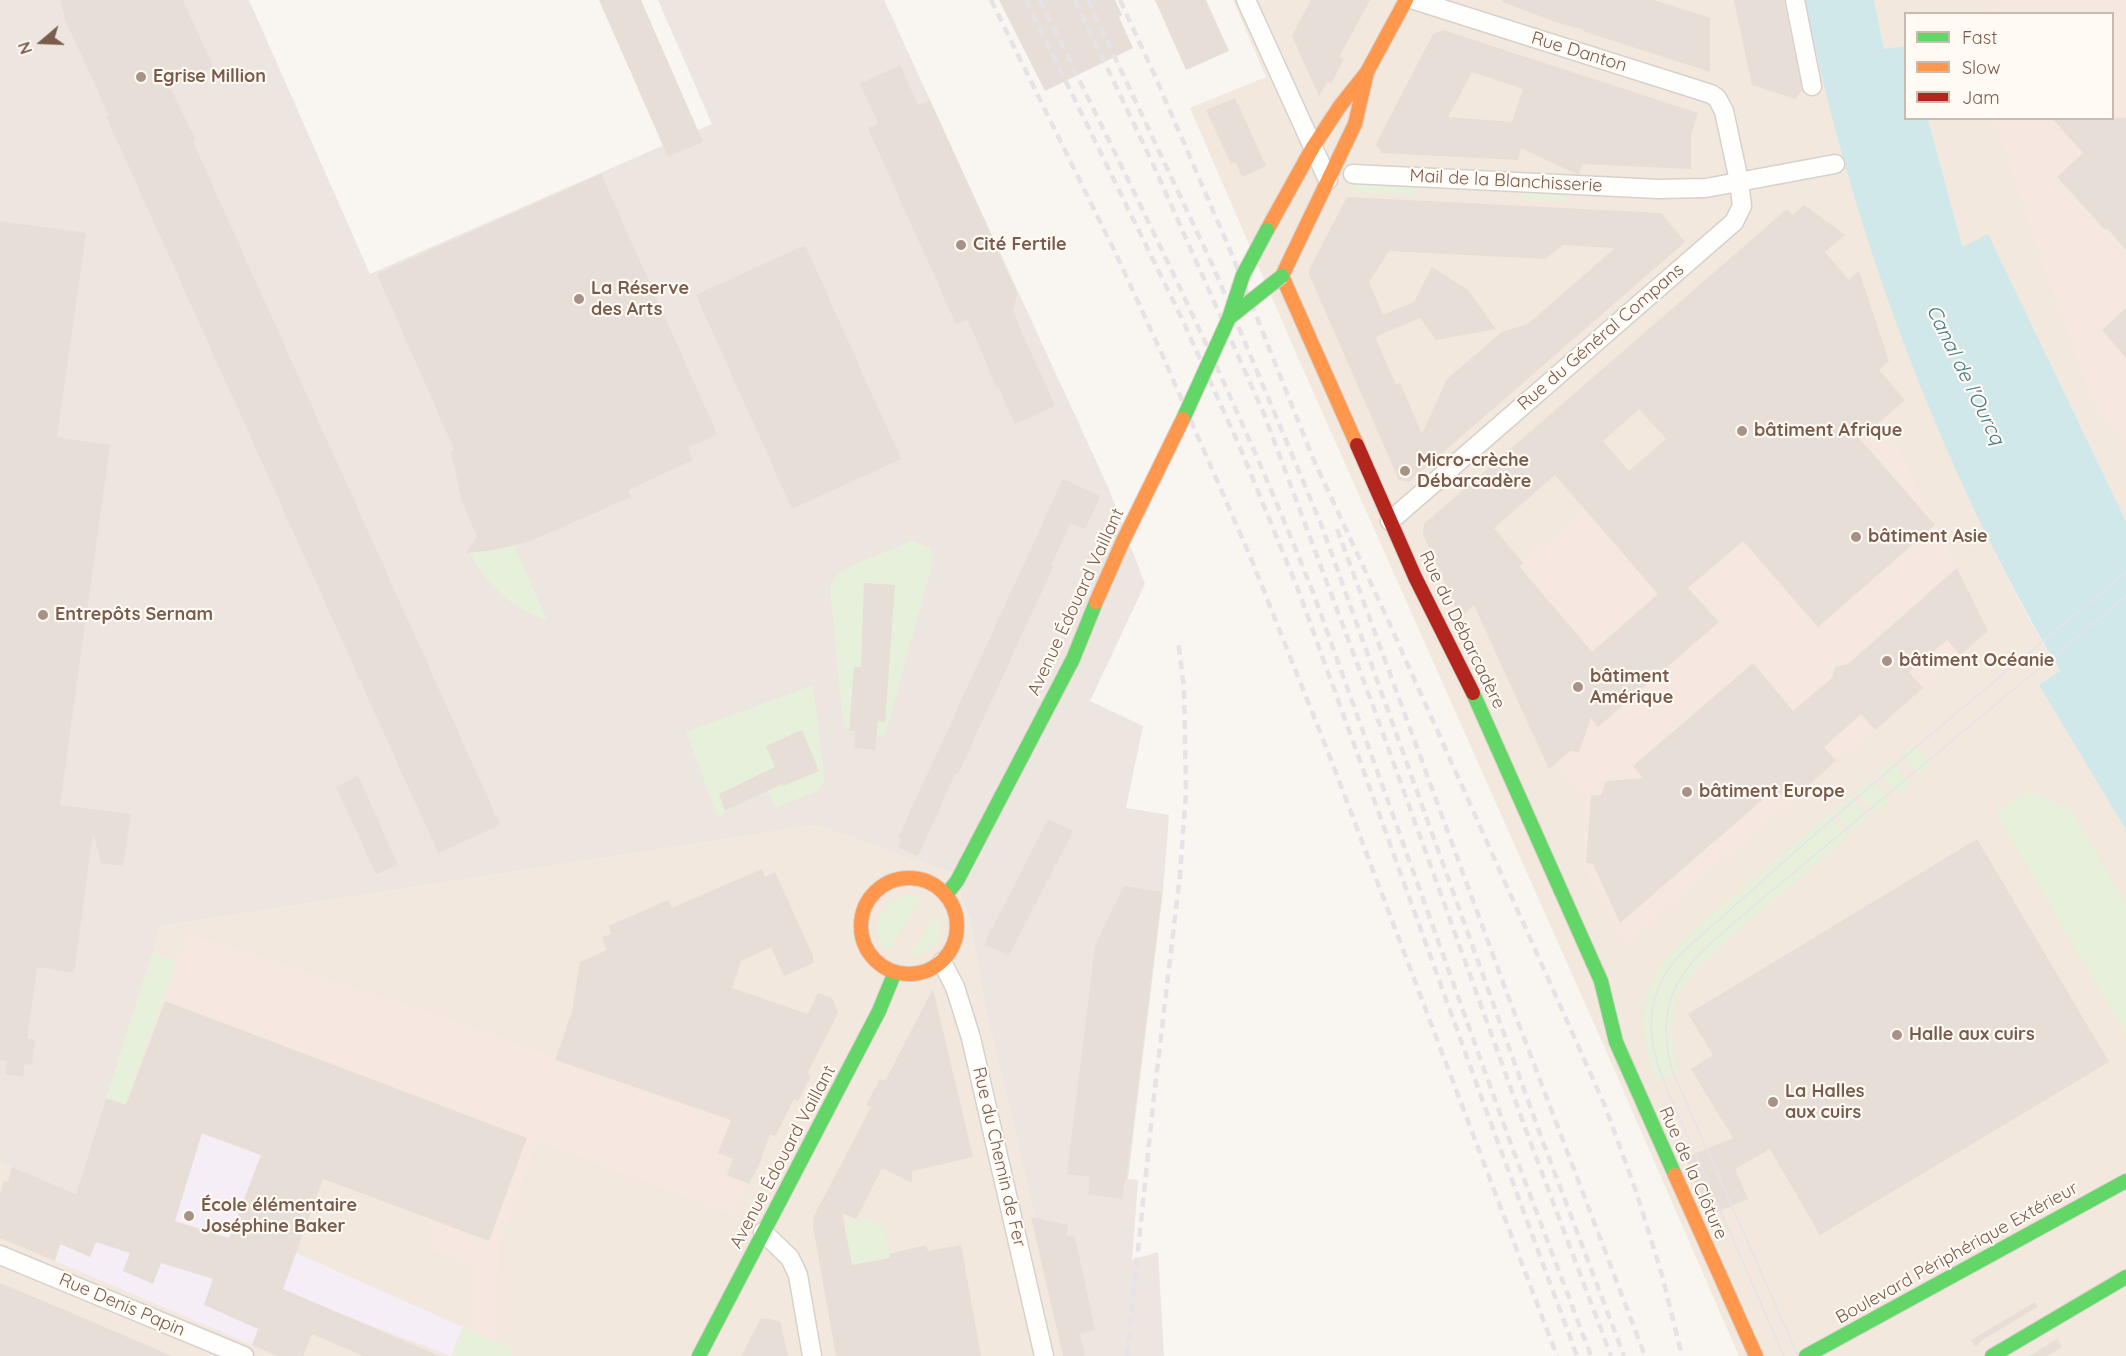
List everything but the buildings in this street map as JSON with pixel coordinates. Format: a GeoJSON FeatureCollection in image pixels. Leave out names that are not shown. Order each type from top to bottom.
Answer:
{"type":"FeatureCollection","features":[{"type":"Feature","properties":{"kind":"main road","name":"Avenue Édouard Vaillant"},"geometry":{"type":"LineString","coordinates":[[946,895],[957,881],[1073,659],[1123,541],[1196,393],[1229,318],[1243,275],[1313,147],[1340,106],[1367,72],[1406,0]]}},
{"type":"Feature","properties":{"kind":"main road","name":"Avenue Édouard Vaillant"},"geometry":{"type":"LineString","coordinates":[[1229,318],[1282,276],[1355,124],[1367,72]]}},
{"type":"Feature","properties":{"kind":"main road","name":"Rue du Débarcadère"},"geometry":{"type":"LineString","coordinates":[[1282,276],[1415,577],[1466,677],[1521,797],[1600,981],[1605,1002]]}},
{"type":"Feature","properties":{"kind":"main road"},"geometry":{"type":"LineString","coordinates":[[905,878],[917,879],[929,882],[946,895],[956,914],[957,928],[953,946],[942,962],[920,973],[908,974],[896,972],[876,960],[863,941],[861,924],[868,900],[881,887],[905,878]]}},
{"type":"Feature","properties":{"kind":"main road","name":"Avenue Édouard Vaillant"},"geometry":{"type":"LineString","coordinates":[[699,1356],[879,1011],[896,972]]}},
{"type":"Feature","properties":{"kind":"main road","name":"Rue de la Clôture"},"geometry":{"type":"LineString","coordinates":[[1605,1002],[1616,1042],[1728,1298],[1756,1356]]}},
{"type":"Feature","properties":{"kind":"main road","name":"Boulevard Périphérique Extérieur"},"geometry":{"type":"LineString","coordinates":[[1806,1356],[2126,1181]]}},
{"type":"Feature","properties":{"kind":"main road"},"geometry":{"type":"LineString","coordinates":[[1992,1356],[2126,1277]]}},
{"type":"Feature","properties":{"kind":"street"},"geometry":{"type":"LineString","coordinates":[[1246,0],[1328,180]]}},
{"type":"Feature","properties":{"kind":"street","name":"Rue Danton"},"geometry":{"type":"LineString","coordinates":[[1414,0],[1704,90],[1717,98],[1727,122]]}},
{"type":"Feature","properties":{"kind":"street"},"geometry":{"type":"LineString","coordinates":[[1796,0],[1812,86]]}},
{"type":"Feature","properties":{"kind":"street","name":"Rue du Général Compans"},"geometry":{"type":"LineString","coordinates":[[1390,521],[1734,222],[1742,206],[1727,122]]}},
{"type":"Feature","properties":{"kind":"street","name":"Mail de la Blanchisserie"},"geometry":{"type":"LineString","coordinates":[[1353,174],[1658,189],[1706,188],[1835,164]]}},
{"type":"Feature","properties":{"kind":"street","name":"Rue du Chemin de Fer"},"geometry":{"type":"LineString","coordinates":[[942,962],[955,987],[971,1038],[1044,1356]]}},
{"type":"Feature","properties":{"kind":"street"},"geometry":{"type":"LineString","coordinates":[[764,1232],[790,1258],[798,1275],[812,1356]]}},
{"type":"Feature","properties":{"kind":"street","name":"Rue Denis Papin"},"geometry":{"type":"LineString","coordinates":[[0,1255],[244,1356]]}},
{"type":"Feature","properties":{"kind":"shaded area"},"geometry":{"type":"Polygon","coordinates":[[[0,0],[249,0],[370,274],[712,124],[658,0],[884,0],[1108,487],[1145,584],[1090,701],[1143,726],[1126,808],[1169,815],[1163,891],[1128,1179],[1138,1180],[1132,1260],[1158,1252],[1164,1356],[1068,1356],[984,1002],[970,920],[952,873],[816,825],[161,926],[76,1194],[0,1162],[0,0]]]}},
{"type":"Feature","properties":{"kind":"shaded area"},"geometry":{"type":"Polygon","coordinates":[[[1233,0],[1805,0],[1842,151],[1877,266],[1943,439],[1999,561],[2060,672],[2040,685],[2126,830],[2126,1356],[1739,1356],[1190,108],[1266,77],[1233,0]]]}},
{"type":"Feature","properties":{"kind":"shaded area"},"geometry":{"type":"Polygon","coordinates":[[[1874,0],[2126,0],[2126,521],[1988,235],[1962,245],[1928,120],[2114,120],[2114,12],[1904,12],[1904,46],[1884,49],[1874,0]]]}},
{"type":"Feature","properties":{"kind":"shaded area"},"geometry":{"type":"Polygon","coordinates":[[[1999,0],[2126,0],[2126,442],[2093,404],[1993,120],[2114,120],[2114,12],[1990,12],[1999,0]]]}},
{"type":"Feature","properties":{"kind":"shaded area"},"geometry":{"type":"Polygon","coordinates":[[[1859,271],[1889,361],[1872,376],[1893,436],[1988,631],[1625,945],[1582,863],[1583,798],[1557,763],[1549,769],[1474,605],[1859,271]]]}},
{"type":"Feature","properties":{"kind":"shaded area"},"geometry":{"type":"Polygon","coordinates":[[[816,825],[952,873],[970,920],[984,1002],[1068,1356],[0,1356],[0,1162],[76,1194],[161,926],[816,825]]]}},
{"type":"Feature","properties":{"kind":"shaded area"},"geometry":{"type":"Polygon","coordinates":[[[187,933],[450,1019],[731,1120],[718,1154],[727,1175],[749,1184],[733,1215],[537,1141],[499,1246],[497,1342],[491,1356],[463,1356],[473,1331],[472,1267],[432,1249],[430,1221],[126,1105],[187,933]]]}},
{"type":"Feature","properties":{"kind":"shaded area","name":"École élémentaire Joséphine Baker"},"geometry":{"type":"Polygon","coordinates":[[[106,1098],[323,1179],[296,1253],[463,1327],[451,1356],[349,1317],[252,1345],[55,1261],[106,1098]]]}},
{"type":"Feature","properties":{"kind":"green space"},"geometry":{"type":"Polygon","coordinates":[[[1356,181],[1416,184],[1415,194],[1351,191],[1356,181]]]}},
{"type":"Feature","properties":{"kind":"green space"},"geometry":{"type":"Polygon","coordinates":[[[1521,189],[1566,191],[1565,201],[1521,199],[1521,189]]]}},
{"type":"Feature","properties":{"kind":"green space"},"geometry":{"type":"Polygon","coordinates":[[[911,541],[930,548],[933,562],[885,736],[849,731],[845,727],[842,713],[831,585],[836,576],[850,567],[911,541]]]}},
{"type":"Feature","properties":{"kind":"green space"},"geometry":{"type":"Polygon","coordinates":[[[514,545],[547,620],[522,609],[500,593],[482,573],[468,549],[477,552],[514,545]]]}},
{"type":"Feature","properties":{"kind":"green space"},"geometry":{"type":"Polygon","coordinates":[[[813,685],[825,781],[817,791],[775,808],[768,791],[717,816],[686,732],[813,685]]]}},
{"type":"Feature","properties":{"kind":"green space"},"geometry":{"type":"Polygon","coordinates":[[[1913,744],[1931,765],[1919,775],[1901,754],[1913,744]]]}},
{"type":"Feature","properties":{"kind":"green space"},"geometry":{"type":"Polygon","coordinates":[[[1892,761],[1910,783],[1897,794],[1878,772],[1892,761]]]}},
{"type":"Feature","properties":{"kind":"green space"},"geometry":{"type":"Polygon","coordinates":[[[1871,779],[1890,801],[1874,814],[1855,792],[1871,779]]]}},
{"type":"Feature","properties":{"kind":"green space"},"geometry":{"type":"Polygon","coordinates":[[[2028,791],[2071,809],[2126,904],[2126,1035],[1996,813],[2028,791]]]}},
{"type":"Feature","properties":{"kind":"green space"},"geometry":{"type":"Polygon","coordinates":[[[1850,796],[1868,818],[1851,833],[1833,811],[1850,796]]]}},
{"type":"Feature","properties":{"kind":"green space"},"geometry":{"type":"Polygon","coordinates":[[[1829,814],[1848,836],[1711,954],[1685,984],[1673,1013],[1672,1023],[1674,1053],[1679,1071],[1656,1082],[1647,1051],[1644,1019],[1647,997],[1662,965],[1698,926],[1829,814]]]}},
{"type":"Feature","properties":{"kind":"green space"},"geometry":{"type":"Polygon","coordinates":[[[906,895],[921,899],[888,951],[881,944],[877,935],[879,918],[889,903],[906,895]]]}},
{"type":"Feature","properties":{"kind":"green space"},"geometry":{"type":"Polygon","coordinates":[[[936,915],[942,929],[940,936],[924,953],[909,957],[936,915]]]}},
{"type":"Feature","properties":{"kind":"green space"},"geometry":{"type":"Polygon","coordinates":[[[153,953],[177,960],[126,1105],[106,1098],[153,953]]]}},
{"type":"Feature","properties":{"kind":"green space"},"geometry":{"type":"Polygon","coordinates":[[[850,1217],[860,1221],[863,1217],[884,1227],[890,1258],[852,1265],[845,1226],[850,1217]]]}},
{"type":"Feature","properties":{"kind":"green space"},"geometry":{"type":"Polygon","coordinates":[[[463,1327],[513,1349],[510,1356],[451,1356],[463,1327]]]}},
{"type":"Feature","properties":{"kind":"water","name":"Canal de l'Ourcq"},"geometry":{"type":"Polygon","coordinates":[[[1805,0],[1874,0],[1884,49],[1904,46],[1904,120],[1928,120],[1962,245],[1988,234],[2126,521],[2126,830],[2039,685],[2060,671],[1976,513],[1939,431],[1905,346],[1875,261],[1848,174],[1805,0]]]}},
{"type":"Feature","properties":{"kind":"tram line"},"geometry":{"type":"LineString","coordinates":[[1784,1356],[1657,1062],[1651,1021],[1656,994],[1662,980],[1684,951],[1813,836],[2126,572]]}},
{"type":"Feature","properties":{"kind":"tram line"},"geometry":{"type":"LineString","coordinates":[[1798,1356],[1672,1070],[1667,1041],[1667,1016],[1672,995],[1681,977],[1694,960],[1729,927],[2126,596]]}},
{"type":"Feature","properties":{"kind":"railway"},"geometry":{"type":"LineString","coordinates":[[991,0],[1116,254],[1250,556],[1330,757],[1557,1356]]}},
{"type":"Feature","properties":{"kind":"railway"},"geometry":{"type":"LineString","coordinates":[[1026,0],[1183,321],[1242,452],[1299,592],[1577,1356]]}},
{"type":"Feature","properties":{"kind":"railway"},"geometry":{"type":"LineString","coordinates":[[1040,0],[1183,294],[1251,444],[1314,595],[1512,1147],[1591,1356]]}},
{"type":"Feature","properties":{"kind":"railway"},"geometry":{"type":"LineString","coordinates":[[1075,0],[1152,162],[1264,414],[1611,1356]]}},
{"type":"Feature","properties":{"kind":"railway"},"geometry":{"type":"LineString","coordinates":[[1088,0],[1213,266],[1321,524],[1540,1134],[1624,1356]]}},
{"type":"Feature","properties":{"kind":"railway"},"geometry":{"type":"LineString","coordinates":[[1120,0],[1230,250],[1312,456],[1387,618],[1605,1106],[1637,1194],[1662,1275],[1682,1356]]}},
{"type":"Feature","properties":{"kind":"railway"},"geometry":{"type":"LineString","coordinates":[[1337,529],[1505,988],[1645,1356]]}},
{"type":"Feature","properties":{"kind":"railway"},"geometry":{"type":"LineString","coordinates":[[1127,1356],[1180,875],[1186,792],[1184,688],[1178,640]]}},
{"type":"Feature","properties":{"kind":"traffic: fast"},"geometry":{"type":"LineString","coordinates":[[1183,419],[1229,318],[1243,275],[1267,230]]}},
{"type":"Feature","properties":{"kind":"traffic: fast"},"geometry":{"type":"LineString","coordinates":[[1229,318],[1282,276]]}},
{"type":"Feature","properties":{"kind":"traffic: fast"},"geometry":{"type":"LineString","coordinates":[[946,895],[957,881],[1073,659],[1096,602]]}},
{"type":"Feature","properties":{"kind":"traffic: fast"},"geometry":{"type":"LineString","coordinates":[[1473,693],[1601,981],[1616,1042],[1675,1175]]}},
{"type":"Feature","properties":{"kind":"traffic: fast"},"geometry":{"type":"LineString","coordinates":[[699,1356],[879,1011],[895,972]]}},
{"type":"Feature","properties":{"kind":"traffic: fast"},"geometry":{"type":"LineString","coordinates":[[1806,1356],[2126,1181]]}},
{"type":"Feature","properties":{"kind":"traffic: fast"},"geometry":{"type":"LineString","coordinates":[[1992,1356],[2126,1277]]}},
{"type":"Feature","properties":{"kind":"traffic: slow"},"geometry":{"type":"LineString","coordinates":[[1267,230],[1313,147],[1340,106],[1367,72],[1406,0]]}},
{"type":"Feature","properties":{"kind":"traffic: slow"},"geometry":{"type":"LineString","coordinates":[[1357,445],[1282,276],[1355,124],[1367,72]]}},
{"type":"Feature","properties":{"kind":"traffic: slow"},"geometry":{"type":"LineString","coordinates":[[1096,602],[1123,541],[1183,419]]}},
{"type":"Feature","properties":{"kind":"traffic: slow"},"geometry":{"type":"LineString","coordinates":[[909,878],[927,882],[943,892],[953,908],[957,926],[953,944],[943,960],[927,970],[909,974],[891,970],[875,960],[865,944],[861,926],[865,908],[875,892],[891,882],[909,878]]}},
{"type":"Feature","properties":{"kind":"traffic: slow"},"geometry":{"type":"LineString","coordinates":[[1675,1175],[1756,1356]]}},
{"type":"Feature","properties":{"kind":"traffic: jam"},"geometry":{"type":"LineString","coordinates":[[1357,445],[1415,577],[1473,693]]}},
{"type":"Feature","properties":{"kind":"place","name":"Egrise Million"},"geometry":{"type":"Point","coordinates":[141,77]}},
{"type":"Feature","properties":{"kind":"place","name":"Cité Fertile"},"geometry":{"type":"Point","coordinates":[961,245]}},
{"type":"Feature","properties":{"kind":"place","name":"La Réserve des Arts"},"geometry":{"type":"Point","coordinates":[579,299]}},
{"type":"Feature","properties":{"kind":"place","name":"bâtiment Afrique"},"geometry":{"type":"Point","coordinates":[1742,431]}},
{"type":"Feature","properties":{"kind":"place","name":"Micro-crèche Débarcadère"},"geometry":{"type":"Point","coordinates":[1405,471]}},
{"type":"Feature","properties":{"kind":"place","name":"bâtiment Asie"},"geometry":{"type":"Point","coordinates":[1856,537]}},
{"type":"Feature","properties":{"kind":"place","name":"Entrepôts Sernam"},"geometry":{"type":"Point","coordinates":[43,615]}},
{"type":"Feature","properties":{"kind":"place","name":"bâtiment Océanie"},"geometry":{"type":"Point","coordinates":[1887,661]}},
{"type":"Feature","properties":{"kind":"place","name":"bâtiment Amérique"},"geometry":{"type":"Point","coordinates":[1578,687]}},
{"type":"Feature","properties":{"kind":"place","name":"bâtiment Europe"},"geometry":{"type":"Point","coordinates":[1687,792]}},
{"type":"Feature","properties":{"kind":"place","name":"Halle aux cuirs"},"geometry":{"type":"Point","coordinates":[1897,1035]}},
{"type":"Feature","properties":{"kind":"place","name":"La Halles aux cuirs"},"geometry":{"type":"Point","coordinates":[1773,1102]}},
{"type":"Feature","properties":{"kind":"place","name":"École élémentaire Joséphine Baker"},"geometry":{"type":"Point","coordinates":[189,1216]}}]}
